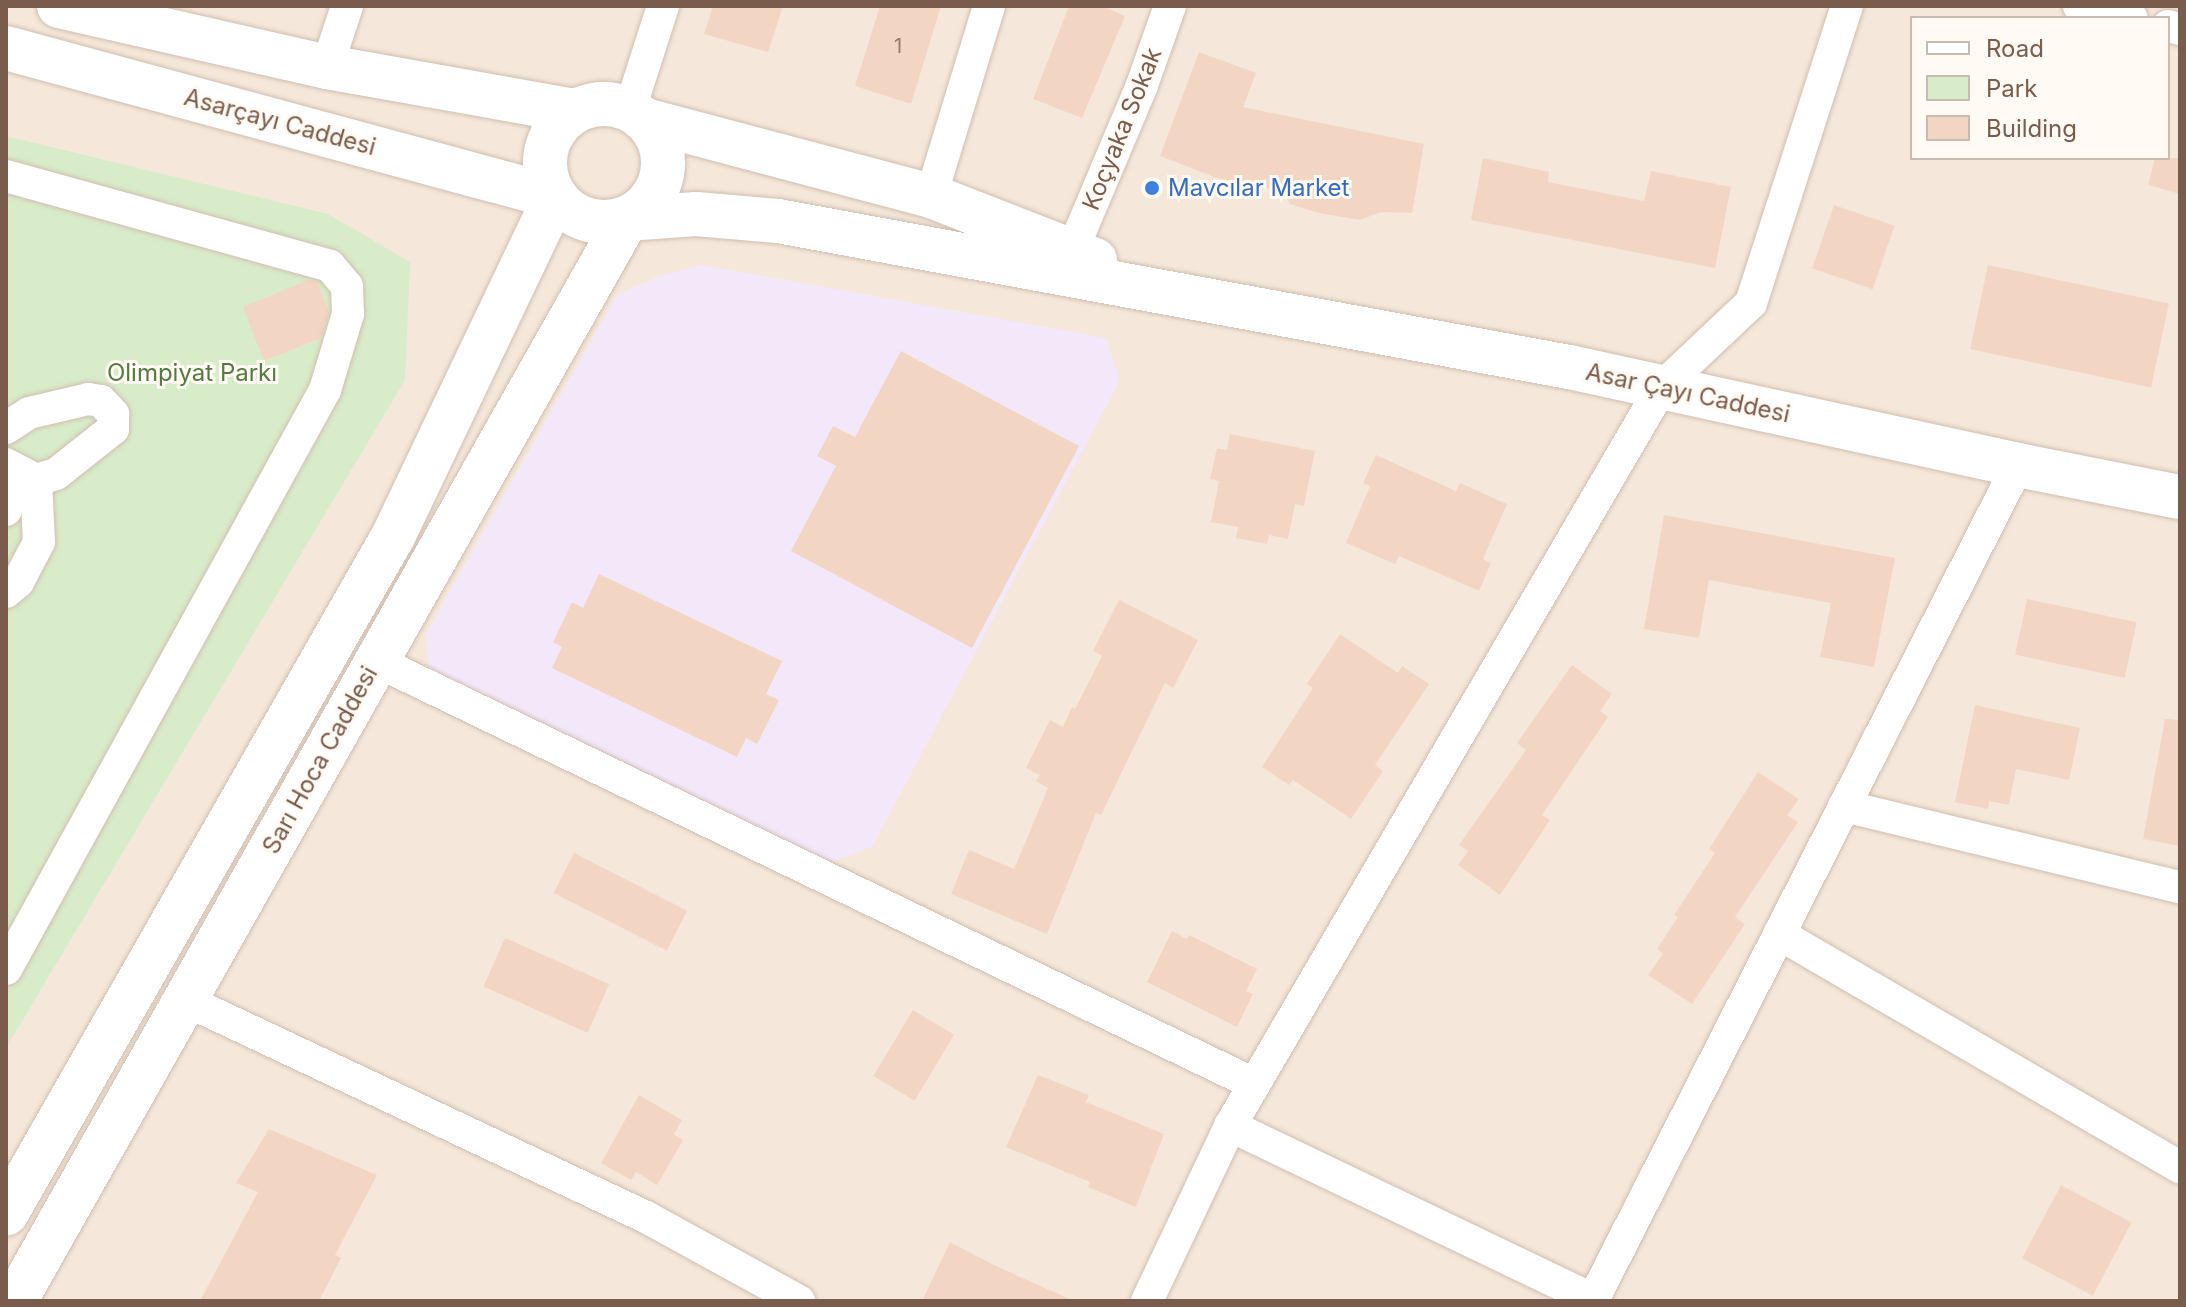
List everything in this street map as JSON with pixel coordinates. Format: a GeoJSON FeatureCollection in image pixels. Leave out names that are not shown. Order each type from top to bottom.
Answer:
{"type":"FeatureCollection","features":[{"type":"Feature","properties":{"kind":"street"},"geometry":{"type":"LineString","coordinates":[[59,6],[327,67],[574,111]]}},
{"type":"Feature","properties":{"kind":"street"},"geometry":{"type":"LineString","coordinates":[[327,67],[347,6]]}},
{"type":"Feature","properties":{"kind":"street"},"geometry":{"type":"LineString","coordinates":[[638,115],[663,6]]}},
{"type":"Feature","properties":{"kind":"street"},"geometry":{"type":"LineString","coordinates":[[931,196],[989,6]]}},
{"type":"Feature","properties":{"kind":"street","name":"Koçyaka Sokak"},"geometry":{"type":"LineString","coordinates":[[1072,251],[1142,85],[1170,6]]}},
{"type":"Feature","properties":{"kind":"street"},"geometry":{"type":"LineString","coordinates":[[1147,1301],[1230,1126],[1661,388],[1751,303],[1847,6]]}},
{"type":"Feature","properties":{"kind":"street"},"geometry":{"type":"LineString","coordinates":[[2079,6],[2123,16]]}},
{"type":"Feature","properties":{"kind":"street","name":"Asarçayı Caddesi"},"geometry":{"type":"LineString","coordinates":[[6,48],[555,197]]}},
{"type":"Feature","properties":{"kind":"street"},"geometry":{"type":"LineString","coordinates":[[612,103],[638,115],[931,196],[1194,298],[778,221],[696,214],[608,223],[587,221],[569,211],[555,197],[545,166],[546,150],[552,134],[574,111],[592,104],[612,103]]}},
{"type":"Feature","properties":{"kind":"street"},"geometry":{"type":"LineString","coordinates":[[627,219],[644,208],[656,193],[663,174],[663,155],[658,136],[638,115]]}},
{"type":"Feature","properties":{"kind":"street"},"geometry":{"type":"LineString","coordinates":[[6,176],[330,266],[347,286],[348,314],[325,390],[6,969]]}},
{"type":"Feature","properties":{"kind":"street","name":"Sarı Hoca Caddesi"},"geometry":{"type":"LineString","coordinates":[[6,1214],[392,538],[555,197]]}},
{"type":"Feature","properties":{"kind":"street","name":"Sarı Hoca Caddesi"},"geometry":{"type":"LineString","coordinates":[[15,1301],[627,219]]}},
{"type":"Feature","properties":{"kind":"street","name":"Asar Çayı Caddesi"},"geometry":{"type":"LineString","coordinates":[[1194,298],[1569,367],[2018,465],[2180,497]]}},
{"type":"Feature","properties":{"kind":"street"},"geometry":{"type":"LineString","coordinates":[[8,422],[54,405],[88,399],[101,401],[113,414],[113,429],[56,474],[21,480]]}},
{"type":"Feature","properties":{"kind":"street"},"geometry":{"type":"LineString","coordinates":[[6,464],[21,480],[39,542],[18,582],[6,592]]}},
{"type":"Feature","properties":{"kind":"street"},"geometry":{"type":"LineString","coordinates":[[1230,1126],[1595,1300],[2018,465]]}},
{"type":"Feature","properties":{"kind":"street"},"geometry":{"type":"LineString","coordinates":[[6,510],[21,480]]}},
{"type":"Feature","properties":{"kind":"street"},"geometry":{"type":"LineString","coordinates":[[376,661],[1254,1084]]}},
{"type":"Feature","properties":{"kind":"street"},"geometry":{"type":"LineString","coordinates":[[1844,806],[2180,887]]}},
{"type":"Feature","properties":{"kind":"street"},"geometry":{"type":"LineString","coordinates":[[1779,934],[2180,1167]]}},
{"type":"Feature","properties":{"kind":"street"},"geometry":{"type":"LineString","coordinates":[[185,1000],[646,1217],[799,1301]]}},
{"type":"Feature","properties":{"kind":"shaded area"},"geometry":{"type":"Polygon","coordinates":[[[6,6],[2180,6],[2180,1301],[6,1301],[6,6]]]}},
{"type":"Feature","properties":{"kind":"shaded area"},"geometry":{"type":"Polygon","coordinates":[[[702,265],[1106,338],[1120,380],[872,847],[825,864],[430,674],[425,635],[617,295],[659,276],[702,265]]]}},
{"type":"Feature","properties":{"kind":"green space","name":"Olimpiyat Parkı"},"geometry":{"type":"Polygon","coordinates":[[[6,136],[328,214],[410,262],[405,380],[6,1048],[6,136]]]}},
{"type":"Feature","properties":{"kind":"building"},"geometry":{"type":"Polygon","coordinates":[[[713,6],[783,6],[768,52],[704,34],[713,6]]]}},
{"type":"Feature","properties":{"kind":"building"},"geometry":{"type":"Polygon","coordinates":[[[880,6],[941,6],[911,104],[855,86],[880,6]]]}},
{"type":"Feature","properties":{"kind":"building"},"geometry":{"type":"Polygon","coordinates":[[[1069,6],[1102,6],[1125,16],[1082,118],[1033,99],[1069,6]]]}},
{"type":"Feature","properties":{"kind":"building"},"geometry":{"type":"Polygon","coordinates":[[[1199,52],[1256,73],[1243,107],[1424,144],[1412,213],[1381,212],[1360,220],[1319,213],[1290,204],[1284,192],[1217,178],[1160,156],[1199,52]]]}},
{"type":"Feature","properties":{"kind":"building"},"geometry":{"type":"Polygon","coordinates":[[[1483,158],[1549,172],[1548,182],[1644,201],[1651,171],[1731,187],[1715,268],[1471,220],[1483,158]]]}},
{"type":"Feature","properties":{"kind":"building"},"geometry":{"type":"Polygon","coordinates":[[[2180,158],[2180,194],[2148,185],[2154,160],[2180,158]]]}},
{"type":"Feature","properties":{"kind":"building"},"geometry":{"type":"Polygon","coordinates":[[[1834,205],[1895,226],[1873,289],[1812,268],[1834,205]]]}},
{"type":"Feature","properties":{"kind":"building"},"geometry":{"type":"Polygon","coordinates":[[[1988,265],[2169,303],[2151,388],[1970,349],[1988,265]]]}},
{"type":"Feature","properties":{"kind":"building"},"geometry":{"type":"Polygon","coordinates":[[[308,280],[317,282],[329,312],[321,338],[264,361],[243,307],[308,280]]]}},
{"type":"Feature","properties":{"kind":"building"},"geometry":{"type":"Polygon","coordinates":[[[901,351],[1079,446],[972,648],[791,551],[836,466],[817,456],[833,426],[855,437],[901,351]]]}},
{"type":"Feature","properties":{"kind":"building"},"geometry":{"type":"Polygon","coordinates":[[[1230,434],[1315,451],[1304,506],[1295,504],[1288,539],[1269,535],[1267,544],[1236,538],[1238,527],[1211,522],[1219,481],[1210,479],[1217,448],[1227,450],[1230,434]]]}},
{"type":"Feature","properties":{"kind":"building"},"geometry":{"type":"Polygon","coordinates":[[[1376,455],[1456,491],[1460,483],[1507,504],[1483,559],[1491,563],[1479,591],[1399,556],[1395,564],[1346,543],[1370,486],[1363,483],[1376,455]]]}},
{"type":"Feature","properties":{"kind":"building"},"geometry":{"type":"Polygon","coordinates":[[[1664,515],[1895,558],[1874,667],[1820,657],[1831,603],[1709,580],[1699,638],[1644,629],[1664,515]]]}},
{"type":"Feature","properties":{"kind":"building"},"geometry":{"type":"Polygon","coordinates":[[[599,574],[782,661],[766,694],[779,700],[757,744],[746,738],[737,757],[552,668],[562,647],[553,642],[572,602],[583,608],[599,574]]]}},
{"type":"Feature","properties":{"kind":"building"},"geometry":{"type":"Polygon","coordinates":[[[2027,599],[2137,622],[2125,678],[2015,655],[2027,599]]]}},
{"type":"Feature","properties":{"kind":"building"},"geometry":{"type":"Polygon","coordinates":[[[1119,600],[1198,640],[1173,688],[1165,683],[1101,815],[1096,813],[1047,934],[951,894],[969,850],[1014,869],[1048,788],[1036,781],[1040,775],[1026,768],[1050,720],[1063,727],[1072,707],[1075,709],[1102,656],[1093,651],[1119,600]]]}},
{"type":"Feature","properties":{"kind":"building"},"geometry":{"type":"Polygon","coordinates":[[[1340,634],[1398,673],[1402,666],[1429,684],[1375,765],[1383,771],[1351,819],[1293,780],[1289,785],[1262,767],[1313,688],[1307,684],[1340,634]]]}},
{"type":"Feature","properties":{"kind":"building"},"geometry":{"type":"Polygon","coordinates":[[[1572,665],[1612,694],[1600,711],[1608,717],[1542,815],[1550,820],[1500,895],[1458,865],[1468,851],[1459,845],[1526,750],[1517,743],[1572,665]]]}},
{"type":"Feature","properties":{"kind":"building"},"geometry":{"type":"Polygon","coordinates":[[[1975,705],[2080,728],[2069,780],[2016,769],[2009,805],[1989,801],[1988,809],[1955,802],[1975,705]]]}},
{"type":"Feature","properties":{"kind":"building"},"geometry":{"type":"Polygon","coordinates":[[[2165,719],[2180,720],[2180,846],[2143,839],[2165,719]]]}},
{"type":"Feature","properties":{"kind":"building"},"geometry":{"type":"Polygon","coordinates":[[[1758,772],[1799,799],[1787,815],[1798,822],[1735,917],[1745,924],[1692,1004],[1648,975],[1663,954],[1657,949],[1678,917],[1674,915],[1715,853],[1709,849],[1758,772]]]}},
{"type":"Feature","properties":{"kind":"building"},"geometry":{"type":"Polygon","coordinates":[[[574,853],[687,911],[667,951],[554,893],[574,853]]]}},
{"type":"Feature","properties":{"kind":"building"},"geometry":{"type":"Polygon","coordinates":[[[1172,931],[1187,939],[1189,935],[1257,969],[1246,991],[1253,994],[1237,1027],[1147,982],[1172,931]]]}},
{"type":"Feature","properties":{"kind":"building"},"geometry":{"type":"Polygon","coordinates":[[[505,938],[609,984],[588,1033],[483,986],[505,938]]]}},
{"type":"Feature","properties":{"kind":"building"},"geometry":{"type":"Polygon","coordinates":[[[913,1010],[954,1035],[914,1101],[873,1076],[913,1010]]]}},
{"type":"Feature","properties":{"kind":"building"},"geometry":{"type":"Polygon","coordinates":[[[1038,1075],[1089,1095],[1086,1102],[1164,1134],[1136,1207],[1088,1187],[1090,1182],[1006,1147],[1038,1075]]]}},
{"type":"Feature","properties":{"kind":"building"},"geometry":{"type":"Polygon","coordinates":[[[639,1095],[682,1120],[674,1134],[683,1140],[657,1185],[636,1172],[631,1180],[601,1163],[639,1095]]]}},
{"type":"Feature","properties":{"kind":"building"},"geometry":{"type":"Polygon","coordinates":[[[269,1129],[377,1175],[335,1255],[341,1258],[319,1301],[200,1301],[258,1192],[236,1183],[269,1129]]]}},
{"type":"Feature","properties":{"kind":"building"},"geometry":{"type":"Polygon","coordinates":[[[2061,1185],[2132,1223],[2093,1296],[2022,1258],[2061,1185]]]}},
{"type":"Feature","properties":{"kind":"building"},"geometry":{"type":"Polygon","coordinates":[[[950,1242],[994,1265],[1074,1301],[922,1301],[950,1242]]]}},
{"type":"Feature","properties":{"kind":"place","name":"Mavcılar Market"},"geometry":{"type":"Point","coordinates":[1152,188]}}]}
